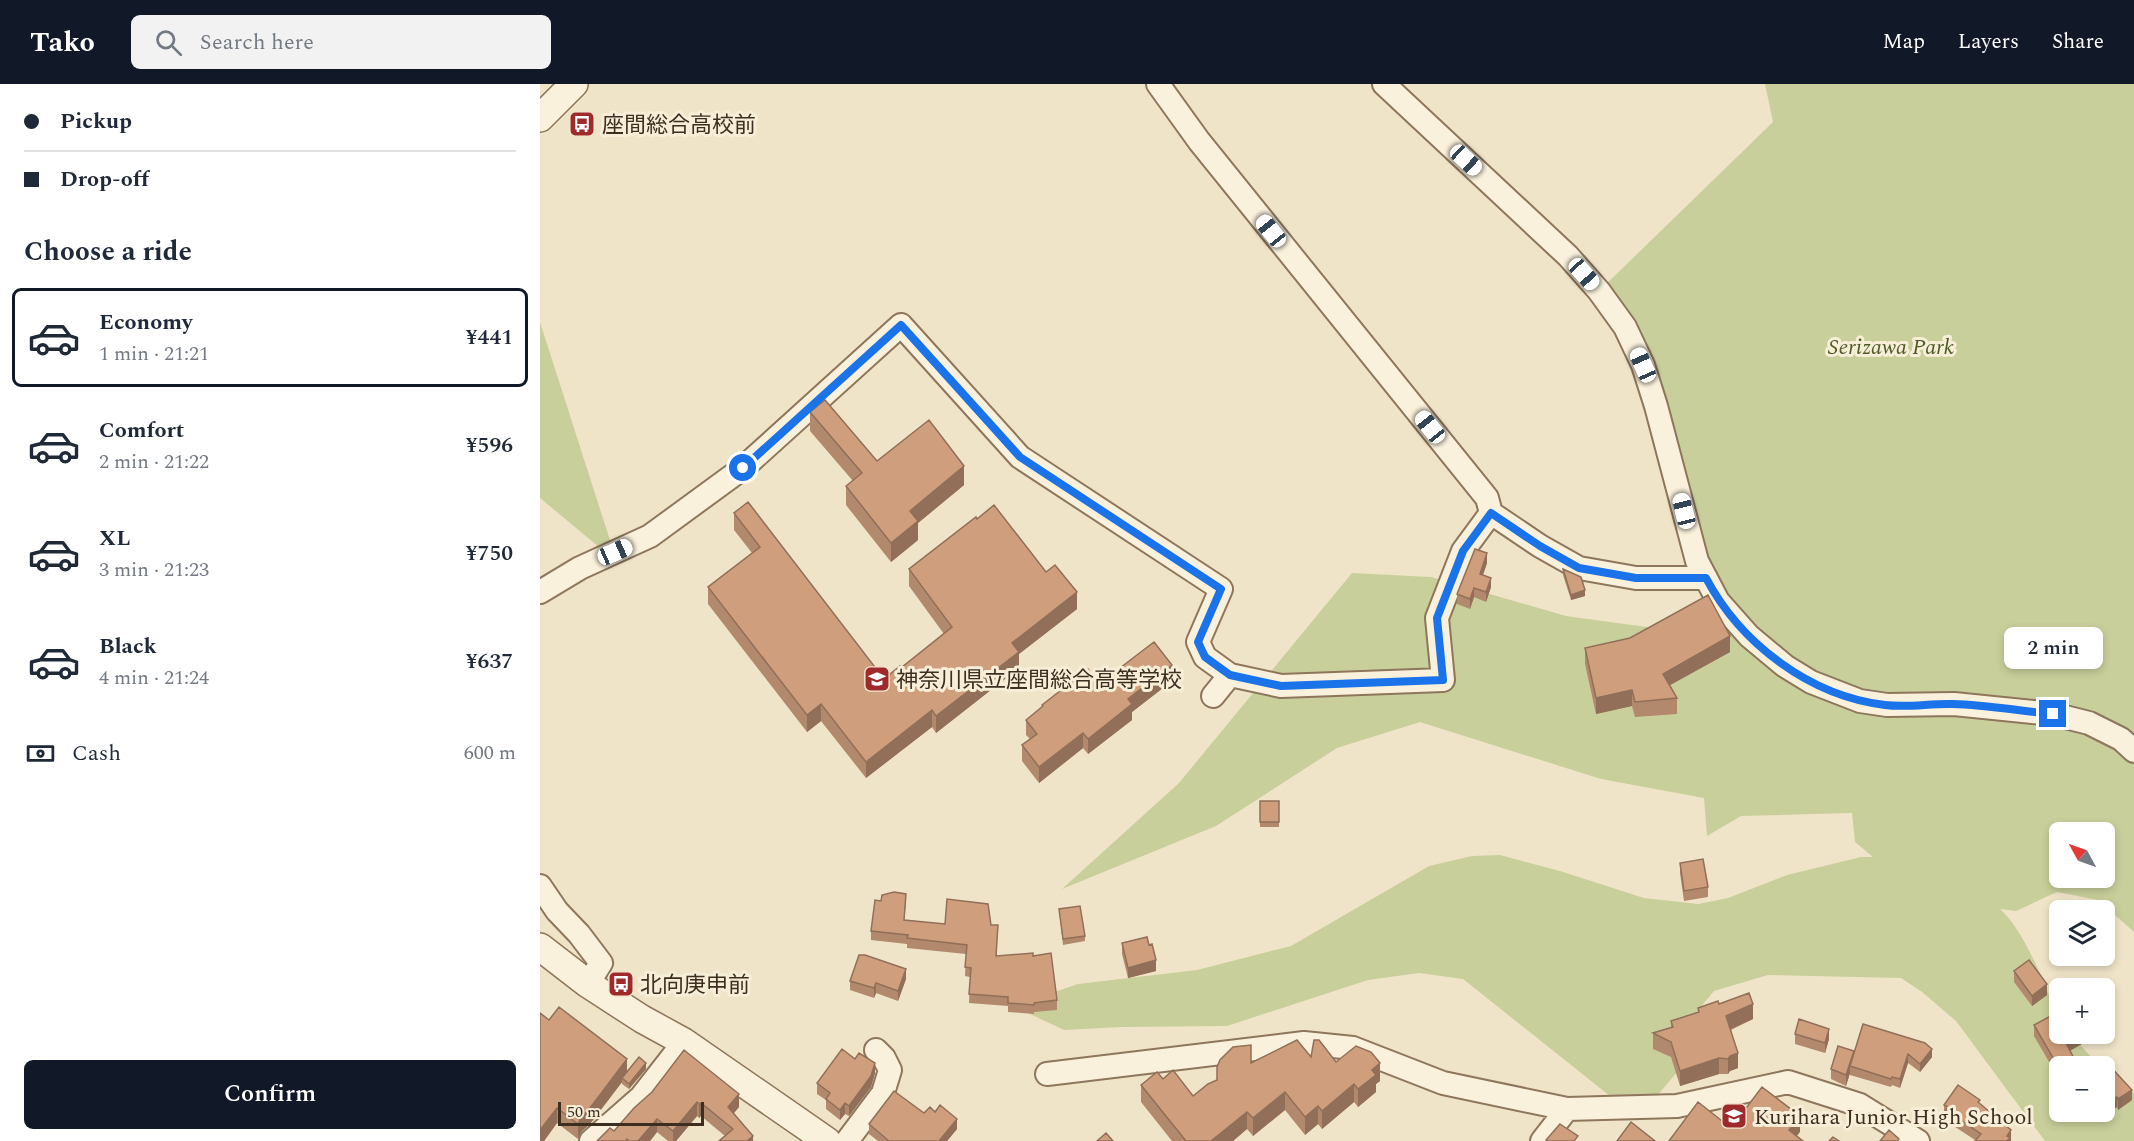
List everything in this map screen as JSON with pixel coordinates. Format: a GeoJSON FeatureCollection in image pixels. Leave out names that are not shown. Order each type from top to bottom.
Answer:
{"type":"FeatureCollection","features":[{"type":"Feature","properties":{"kind":"street"},"geometry":{"type":"LineString","coordinates":[[540,118],[574,84]]}},
{"type":"Feature","properties":{"kind":"street"},"geometry":{"type":"LineString","coordinates":[[1158,84],[1199,141],[1487,498],[1491,513],[1540,546],[1579,568],[1636,578],[1706,578]]}},
{"type":"Feature","properties":{"kind":"street"},"geometry":{"type":"LineString","coordinates":[[1384,84],[1568,256],[1599,291],[1625,327],[1643,365],[1656,406],[1697,561],[1718,601],[1749,636],[1785,666],[1811,682],[1860,701],[1887,705],[1954,704],[2053,714],[2089,723],[2121,739],[2134,751]]}},
{"type":"Feature","properties":{"kind":"street"},"geometry":{"type":"LineString","coordinates":[[540,592],[580,568],[650,536],[743,468],[901,325],[1020,457],[1221,589],[1198,642],[1205,657],[1230,675],[1281,686],[1443,680],[1437,618],[1463,551],[1491,513]]}},
{"type":"Feature","properties":{"kind":"street"},"geometry":{"type":"LineString","coordinates":[[1213,696],[1230,675]]}},
{"type":"Feature","properties":{"kind":"street"},"geometry":{"type":"LineString","coordinates":[[540,886],[557,911],[602,963],[588,984]]}},
{"type":"Feature","properties":{"kind":"street"},"geometry":{"type":"LineString","coordinates":[[540,947],[588,984],[642,1019],[684,1042],[827,1141]]}},
{"type":"Feature","properties":{"kind":"street"},"geometry":{"type":"LineString","coordinates":[[591,1141],[641,1097],[684,1042]]}},
{"type":"Feature","properties":{"kind":"street"},"geometry":{"type":"LineString","coordinates":[[1047,1074],[1304,1043],[1353,1048],[1443,1083],[1567,1109],[1677,1106],[1788,1082],[1860,1106],[1918,1141]]}},
{"type":"Feature","properties":{"kind":"street"},"geometry":{"type":"LineString","coordinates":[[847,1141],[884,1093],[890,1070],[884,1058],[876,1050]]}},
{"type":"Feature","properties":{"kind":"street"},"geometry":{"type":"LineString","coordinates":[[1542,1141],[1567,1109]]}},
{"type":"Feature","properties":{"kind":"green space","name":"Serizawa Park"},"geometry":{"type":"Polygon","coordinates":[[[1765,84],[2134,84],[2134,932],[2115,915],[2115,900],[2098,900],[2057,892],[2016,911],[2000,909],[2019,932],[2049,996],[2049,1044],[2080,1044],[2090,1056],[2049,1056],[2049,1122],[2115,1122],[2115,1078],[2134,1093],[2134,1141],[2045,1141],[1956,1021],[1922,992],[1901,978],[1768,975],[1714,991],[1685,1026],[1688,1059],[1657,1096],[1620,1104],[1463,979],[1419,973],[1368,980],[1227,1026],[1064,1030],[1013,1006],[1078,984],[1197,970],[1291,946],[1429,866],[1472,856],[1500,855],[1560,871],[1644,898],[1698,904],[1728,898],[1787,875],[1861,857],[1873,857],[1855,842],[1852,813],[1741,816],[1707,836],[1704,798],[1601,779],[1420,722],[1337,748],[1216,826],[1062,889],[1179,783],[1352,573],[1431,577],[1566,616],[1728,638],[1732,616],[1718,601],[1656,406],[1599,291],[1773,122],[1765,84]]]}},
{"type":"Feature","properties":{"kind":"green space"},"geometry":{"type":"Polygon","coordinates":[[[540,322],[617,562],[540,498],[540,322]]]}},
{"type":"Feature","properties":{"kind":"building"},"geometry":{"type":"Polygon","coordinates":[[[825,400],[877,461],[929,420],[964,466],[910,511],[918,521],[891,543],[846,486],[862,473],[810,412],[825,400]]]}},
{"type":"Feature","properties":{"kind":"building"},"geometry":{"type":"Polygon","coordinates":[[[748,502],[884,679],[952,627],[909,569],[994,505],[1046,572],[1055,565],[1077,592],[1012,643],[1019,652],[936,716],[932,710],[866,762],[821,704],[807,715],[708,587],[760,547],[734,513],[748,502]]]}},
{"type":"Feature","properties":{"kind":"building"},"geometry":{"type":"Polygon","coordinates":[[[1475,549],[1487,553],[1480,574],[1491,578],[1486,592],[1474,588],[1470,599],[1457,594],[1475,549]]]}},
{"type":"Feature","properties":{"kind":"building"},"geometry":{"type":"Polygon","coordinates":[[[1563,569],[1581,577],[1585,590],[1571,595],[1563,569]]]}},
{"type":"Feature","properties":{"kind":"building"},"geometry":{"type":"Polygon","coordinates":[[[1708,595],[1730,636],[1663,674],[1677,698],[1635,702],[1632,690],[1596,698],[1585,648],[1630,638],[1708,595]]]}},
{"type":"Feature","properties":{"kind":"building"},"geometry":{"type":"Polygon","coordinates":[[[1154,642],[1172,665],[1128,699],[1132,704],[1088,739],[1083,733],[1039,767],[1022,745],[1037,734],[1026,720],[1088,669],[1099,684],[1154,642]]]}},
{"type":"Feature","properties":{"kind":"building"},"geometry":{"type":"Polygon","coordinates":[[[1260,801],[1279,801],[1279,822],[1260,822],[1260,801]]]}},
{"type":"Feature","properties":{"kind":"building"},"geometry":{"type":"Polygon","coordinates":[[[1703,859],[1708,887],[1684,891],[1680,863],[1703,859]]]}},
{"type":"Feature","properties":{"kind":"building"},"geometry":{"type":"Polygon","coordinates":[[[894,892],[906,894],[904,920],[945,924],[947,899],[988,904],[991,925],[998,925],[996,956],[1033,953],[1033,956],[1051,953],[1057,1000],[1034,1003],[1034,1005],[1008,1003],[1008,997],[969,994],[971,968],[965,967],[967,945],[871,931],[875,900],[881,901],[882,895],[894,892]]]}},
{"type":"Feature","properties":{"kind":"building"},"geometry":{"type":"Polygon","coordinates":[[[1080,906],[1085,936],[1063,939],[1059,909],[1080,906]]]}},
{"type":"Feature","properties":{"kind":"building"},"geometry":{"type":"Polygon","coordinates":[[[1147,937],[1149,945],[1152,944],[1156,960],[1128,968],[1122,943],[1147,937]]]}},
{"type":"Feature","properties":{"kind":"building"},"geometry":{"type":"Polygon","coordinates":[[[859,955],[906,969],[898,991],[876,983],[874,988],[850,981],[859,955]]]}},
{"type":"Feature","properties":{"kind":"building"},"geometry":{"type":"Polygon","coordinates":[[[2029,960],[2047,984],[2032,996],[2014,971],[2029,960]]]}},
{"type":"Feature","properties":{"kind":"building"},"geometry":{"type":"Polygon","coordinates":[[[1749,993],[1753,1004],[1726,1016],[1738,1053],[1728,1059],[1719,1058],[1680,1071],[1671,1042],[1653,1033],[1673,1027],[1671,1021],[1699,1012],[1698,1008],[1718,1001],[1719,1004],[1749,993]]]}},
{"type":"Feature","properties":{"kind":"building"},"geometry":{"type":"Polygon","coordinates":[[[559,1007],[627,1059],[578,1124],[557,1108],[540,1130],[540,1013],[549,1020],[559,1007]]]}},
{"type":"Feature","properties":{"kind":"building"},"geometry":{"type":"Polygon","coordinates":[[[2049,1017],[2049,1044],[2067,1044],[2073,1056],[2052,1056],[2034,1025],[2049,1017]]]}},
{"type":"Feature","properties":{"kind":"building"},"geometry":{"type":"Polygon","coordinates":[[[1799,1019],[1829,1029],[1825,1043],[1795,1034],[1799,1019]]]}},
{"type":"Feature","properties":{"kind":"building"},"geometry":{"type":"Polygon","coordinates":[[[1863,1024],[1925,1043],[1932,1049],[1920,1064],[1908,1054],[1900,1079],[1892,1077],[1891,1079],[1850,1066],[1863,1024]]]}},
{"type":"Feature","properties":{"kind":"building"},"geometry":{"type":"Polygon","coordinates":[[[1297,1040],[1311,1057],[1314,1040],[1319,1040],[1336,1062],[1356,1046],[1371,1052],[1380,1063],[1372,1070],[1376,1075],[1358,1089],[1354,1084],[1322,1111],[1318,1106],[1305,1117],[1285,1092],[1253,1118],[1247,1112],[1211,1141],[1186,1141],[1141,1085],[1157,1072],[1163,1079],[1173,1070],[1193,1096],[1217,1080],[1217,1067],[1220,1060],[1233,1047],[1251,1045],[1251,1063],[1297,1040]]]}},
{"type":"Feature","properties":{"kind":"building"},"geometry":{"type":"Polygon","coordinates":[[[1838,1046],[1854,1051],[1846,1075],[1831,1069],[1838,1046]]]}},
{"type":"Feature","properties":{"kind":"building"},"geometry":{"type":"Polygon","coordinates":[[[842,1049],[855,1059],[859,1053],[875,1063],[871,1076],[849,1106],[845,1103],[840,1110],[826,1099],[830,1093],[817,1083],[842,1049]]]}},
{"type":"Feature","properties":{"kind":"building"},"geometry":{"type":"Polygon","coordinates":[[[684,1050],[739,1094],[728,1107],[753,1136],[747,1141],[719,1141],[733,1129],[697,1102],[673,1131],[657,1119],[638,1141],[627,1139],[626,1141],[597,1141],[610,1128],[614,1131],[652,1092],[684,1050]]]}},
{"type":"Feature","properties":{"kind":"building"},"geometry":{"type":"Polygon","coordinates":[[[639,1057],[646,1063],[629,1084],[622,1078],[639,1057]]]}},
{"type":"Feature","properties":{"kind":"building"},"geometry":{"type":"Polygon","coordinates":[[[2115,1072],[2132,1090],[2118,1099],[2115,1098],[2115,1072]]]}},
{"type":"Feature","properties":{"kind":"building"},"geometry":{"type":"Polygon","coordinates":[[[1958,1085],[1980,1100],[1978,1102],[2011,1130],[2007,1141],[1975,1141],[1981,1134],[1946,1110],[1948,1107],[1944,1105],[1958,1085]]]}},
{"type":"Feature","properties":{"kind":"building"},"geometry":{"type":"Polygon","coordinates":[[[1762,1087],[1800,1116],[1789,1130],[1803,1141],[1669,1141],[1698,1102],[1731,1128],[1762,1087]]]}},
{"type":"Feature","properties":{"kind":"building"},"geometry":{"type":"Polygon","coordinates":[[[894,1091],[924,1113],[930,1107],[935,1112],[940,1105],[957,1119],[939,1141],[889,1141],[869,1124],[894,1091]]]}},
{"type":"Feature","properties":{"kind":"building"},"geometry":{"type":"Polygon","coordinates":[[[1631,1122],[1655,1141],[1617,1141],[1631,1122]]]}},
{"type":"Feature","properties":{"kind":"building"},"geometry":{"type":"Polygon","coordinates":[[[1560,1124],[1578,1136],[1574,1141],[1546,1140],[1560,1124]]]}},
{"type":"Feature","properties":{"kind":"building"},"geometry":{"type":"Polygon","coordinates":[[[1889,1130],[1899,1139],[1898,1141],[1880,1141],[1889,1130]]]}},
{"type":"Feature","properties":{"kind":"building"},"geometry":{"type":"Polygon","coordinates":[[[1106,1133],[1113,1141],[1097,1141],[1106,1133]]]}},
{"type":"Feature","properties":{"kind":"place","name":"座間総合高校前"},"geometry":{"type":"Point","coordinates":[582,124]}},
{"type":"Feature","properties":{"kind":"place","name":"神奈川県立座間総合高等学校"},"geometry":{"type":"Point","coordinates":[877,679]}},
{"type":"Feature","properties":{"kind":"place","name":"北向庚申前"},"geometry":{"type":"Point","coordinates":[621,984]}},
{"type":"Feature","properties":{"kind":"place","name":"Kurihara Junior High School"},"geometry":{"type":"Point","coordinates":[1734,1116]}},
{"type":"Feature","properties":{"kind":"route"},"geometry":{"type":"LineString","coordinates":[[743,468],[901,325],[1020,457],[1221,589],[1198,642],[1205,657],[1230,675],[1281,686],[1443,680],[1437,618],[1463,551],[1491,513],[1540,546],[1579,568],[1636,578],[1706,578],[1718,601],[1749,636],[1785,666],[1811,682],[1860,701],[1887,705],[1954,704],[2053,714]]}}]}
